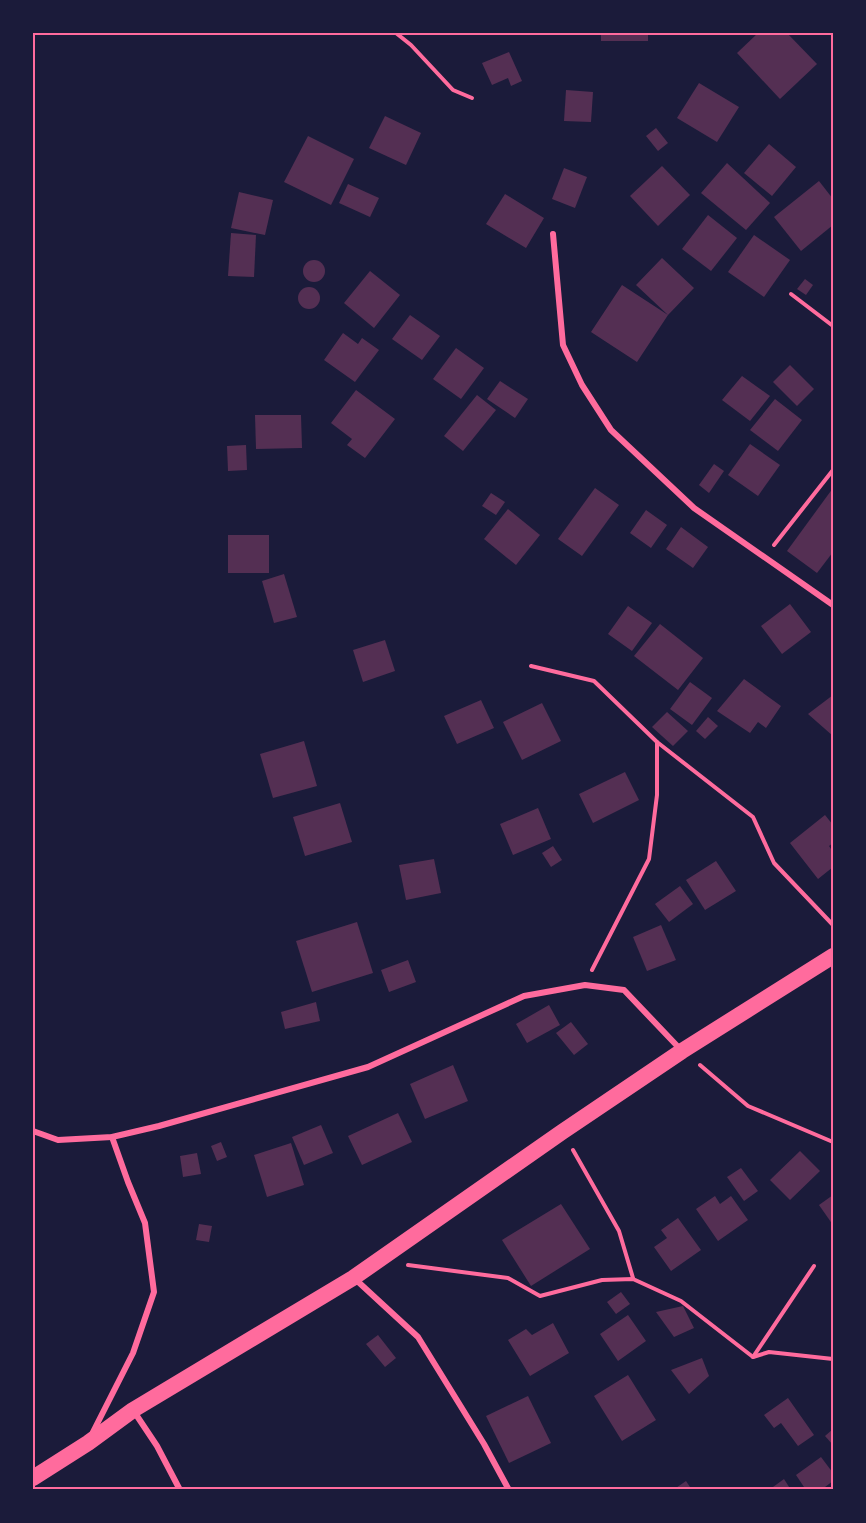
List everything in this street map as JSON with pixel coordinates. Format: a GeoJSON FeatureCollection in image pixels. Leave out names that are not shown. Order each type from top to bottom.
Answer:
{"type":"FeatureCollection","features":[{"type":"Feature","properties":{"kind":"highway"},"geometry":{"type":"LineString","coordinates":[[33,1478],[88,1443],[133,1410],[353,1278],[682,1051],[833,956]]}},
{"type":"Feature","properties":{"kind":"street"},"geometry":{"type":"LineString","coordinates":[[553,234],[563,345],[582,385],[611,430],[694,508],[833,605]]}},
{"type":"Feature","properties":{"kind":"street"},"geometry":{"type":"LineString","coordinates":[[33,1131],[58,1140],[112,1137],[159,1126],[368,1067],[524,996],[585,984],[624,990],[682,1051]]}},
{"type":"Feature","properties":{"kind":"street"},"geometry":{"type":"LineString","coordinates":[[88,1443],[133,1353],[154,1292],[145,1223],[112,1137]]}},
{"type":"Feature","properties":{"kind":"street"},"geometry":{"type":"LineString","coordinates":[[353,1278],[418,1337],[484,1444],[509,1490]]}},
{"type":"Feature","properties":{"kind":"street"},"geometry":{"type":"LineString","coordinates":[[133,1410],[157,1446],[180,1490]]}},
{"type":"Feature","properties":{"kind":"path"},"geometry":{"type":"LineString","coordinates":[[396,33],[411,45],[453,90],[472,98]]}},
{"type":"Feature","properties":{"kind":"path"},"geometry":{"type":"LineString","coordinates":[[791,294],[833,326]]}},
{"type":"Feature","properties":{"kind":"path"},"geometry":{"type":"LineString","coordinates":[[764,558],[833,470]]}},
{"type":"Feature","properties":{"kind":"path"},"geometry":{"type":"LineString","coordinates":[[531,666],[594,681],[657,742],[753,817],[774,863],[833,925]]}},
{"type":"Feature","properties":{"kind":"path"},"geometry":{"type":"LineString","coordinates":[[585,984],[649,859],[657,795],[657,742]]}},
{"type":"Feature","properties":{"kind":"path"},"geometry":{"type":"LineString","coordinates":[[682,1051],[748,1106],[833,1142]]}},
{"type":"Feature","properties":{"kind":"path"},"geometry":{"type":"LineString","coordinates":[[562,1132],[619,1231],[633,1279]]}},
{"type":"Feature","properties":{"kind":"path"},"geometry":{"type":"LineString","coordinates":[[399,1269],[409,1265],[508,1278],[540,1296],[602,1280],[633,1279],[681,1301],[753,1357]]}},
{"type":"Feature","properties":{"kind":"path"},"geometry":{"type":"LineString","coordinates":[[753,1357],[814,1266]]}},
{"type":"Feature","properties":{"kind":"path"},"geometry":{"type":"LineString","coordinates":[[753,1357],[769,1352],[833,1359]]}},
{"type":"Feature","properties":{"kind":"building"},"geometry":{"type":"Polygon","coordinates":[[[601,33],[648,33],[648,41],[601,41],[601,33]]]}},
{"type":"Feature","properties":{"kind":"building"},"geometry":{"type":"Polygon","coordinates":[[[758,33],[787,33],[817,64],[780,99],[737,53],[758,33]]]}},
{"type":"Feature","properties":{"kind":"building"},"geometry":{"type":"Polygon","coordinates":[[[509,52],[522,81],[511,86],[508,78],[492,85],[482,63],[509,52]]]}},
{"type":"Feature","properties":{"kind":"building"},"geometry":{"type":"Polygon","coordinates":[[[699,83],[739,107],[717,142],[677,118],[699,83]]]}},
{"type":"Feature","properties":{"kind":"building"},"geometry":{"type":"Polygon","coordinates":[[[566,90],[593,92],[591,122],[564,121],[566,90]]]}},
{"type":"Feature","properties":{"kind":"building"},"geometry":{"type":"Polygon","coordinates":[[[385,116],[421,133],[406,165],[369,148],[385,116]]]}},
{"type":"Feature","properties":{"kind":"building"},"geometry":{"type":"Polygon","coordinates":[[[656,128],[668,143],[658,151],[646,136],[656,128]]]}},
{"type":"Feature","properties":{"kind":"building"},"geometry":{"type":"Polygon","coordinates":[[[308,136],[354,159],[331,205],[284,182],[308,136]]]}},
{"type":"Feature","properties":{"kind":"building"},"geometry":{"type":"Polygon","coordinates":[[[769,144],[796,167],[772,196],[744,173],[769,144]]]}},
{"type":"Feature","properties":{"kind":"building"},"geometry":{"type":"Polygon","coordinates":[[[727,163],[770,203],[746,230],[701,193],[727,163]]]}},
{"type":"Feature","properties":{"kind":"building"},"geometry":{"type":"Polygon","coordinates":[[[662,166],[690,195],[658,226],[630,196],[662,166]]]}},
{"type":"Feature","properties":{"kind":"building"},"geometry":{"type":"Polygon","coordinates":[[[564,168],[587,177],[575,208],[552,199],[564,168]]]}},
{"type":"Feature","properties":{"kind":"building"},"geometry":{"type":"Polygon","coordinates":[[[819,181],[833,199],[833,225],[801,251],[774,217],[819,181]]]}},
{"type":"Feature","properties":{"kind":"building"},"geometry":{"type":"Polygon","coordinates":[[[348,184],[379,198],[370,217],[339,203],[348,184]]]}},
{"type":"Feature","properties":{"kind":"building"},"geometry":{"type":"Polygon","coordinates":[[[239,192],[273,200],[265,235],[231,228],[239,192]]]}},
{"type":"Feature","properties":{"kind":"building"},"geometry":{"type":"Polygon","coordinates":[[[505,194],[544,218],[526,248],[486,224],[505,194]]]}},
{"type":"Feature","properties":{"kind":"building"},"geometry":{"type":"Polygon","coordinates":[[[708,215],[737,238],[711,271],[682,249],[708,215]]]}},
{"type":"Feature","properties":{"kind":"building"},"geometry":{"type":"Polygon","coordinates":[[[231,233],[256,235],[254,277],[228,276],[231,233]]]}},
{"type":"Feature","properties":{"kind":"building"},"geometry":{"type":"Polygon","coordinates":[[[754,235],[790,260],[764,297],[728,272],[754,235]]]}},
{"type":"Feature","properties":{"kind":"building"},"geometry":{"type":"Polygon","coordinates":[[[662,258],[694,288],[668,315],[636,285],[662,258]]]}},
{"type":"Feature","properties":{"kind":"building"},"geometry":{"type":"Polygon","coordinates":[[[314,260],[322,263],[325,271],[322,279],[314,282],[306,279],[303,271],[306,263],[314,260]]]}},
{"type":"Feature","properties":{"kind":"building"},"geometry":{"type":"Polygon","coordinates":[[[370,271],[400,295],[374,328],[344,303],[370,271]]]}},
{"type":"Feature","properties":{"kind":"building"},"geometry":{"type":"Polygon","coordinates":[[[805,279],[813,285],[806,295],[797,289],[805,279]]]}},
{"type":"Feature","properties":{"kind":"building"},"geometry":{"type":"Polygon","coordinates":[[[622,285],[668,315],[637,362],[591,332],[622,285]]]}},
{"type":"Feature","properties":{"kind":"building"},"geometry":{"type":"Polygon","coordinates":[[[309,287],[317,290],[320,298],[317,306],[309,309],[301,306],[298,298],[301,290],[309,287]]]}},
{"type":"Feature","properties":{"kind":"building"},"geometry":{"type":"Polygon","coordinates":[[[410,315],[440,336],[422,360],[392,339],[410,315]]]}},
{"type":"Feature","properties":{"kind":"building"},"geometry":{"type":"Polygon","coordinates":[[[343,333],[358,344],[362,338],[379,350],[355,382],[324,360],[343,333]]]}},
{"type":"Feature","properties":{"kind":"building"},"geometry":{"type":"Polygon","coordinates":[[[456,348],[484,368],[461,399],[433,379],[456,348]]]}},
{"type":"Feature","properties":{"kind":"building"},"geometry":{"type":"Polygon","coordinates":[[[790,365],[814,389],[797,406],[773,382],[790,365]]]}},
{"type":"Feature","properties":{"kind":"building"},"geometry":{"type":"Polygon","coordinates":[[[742,376],[770,396],[750,421],[722,400],[742,376]]]}},
{"type":"Feature","properties":{"kind":"building"},"geometry":{"type":"Polygon","coordinates":[[[500,381],[528,399],[515,418],[487,399],[500,381]]]}},
{"type":"Feature","properties":{"kind":"building"},"geometry":{"type":"Polygon","coordinates":[[[356,390],[395,419],[365,458],[347,445],[352,439],[331,423],[356,390]]]}},
{"type":"Feature","properties":{"kind":"building"},"geometry":{"type":"Polygon","coordinates":[[[477,395],[496,410],[463,451],[444,436],[477,395]]]}},
{"type":"Feature","properties":{"kind":"building"},"geometry":{"type":"Polygon","coordinates":[[[775,399],[802,420],[778,451],[750,430],[775,399]]]}},
{"type":"Feature","properties":{"kind":"building"},"geometry":{"type":"Polygon","coordinates":[[[255,415],[301,415],[302,448],[256,449],[255,415]]]}},
{"type":"Feature","properties":{"kind":"building"},"geometry":{"type":"Polygon","coordinates":[[[750,444],[780,465],[758,496],[728,475],[750,444]]]}},
{"type":"Feature","properties":{"kind":"building"},"geometry":{"type":"Polygon","coordinates":[[[246,445],[247,470],[228,471],[227,446],[246,445]]]}},
{"type":"Feature","properties":{"kind":"building"},"geometry":{"type":"Polygon","coordinates":[[[714,464],[724,471],[709,493],[699,485],[714,464]]]}},
{"type":"Feature","properties":{"kind":"building"},"geometry":{"type":"Polygon","coordinates":[[[595,488],[619,505],[582,556],[558,539],[595,488]]]}},
{"type":"Feature","properties":{"kind":"building"},"geometry":{"type":"Polygon","coordinates":[[[833,488],[833,552],[817,573],[787,551],[833,488]]]}},
{"type":"Feature","properties":{"kind":"building"},"geometry":{"type":"Polygon","coordinates":[[[491,493],[505,502],[496,515],[482,506],[491,493]]]}},
{"type":"Feature","properties":{"kind":"building"},"geometry":{"type":"Polygon","coordinates":[[[508,509],[540,535],[516,565],[484,539],[508,509]]]}},
{"type":"Feature","properties":{"kind":"building"},"geometry":{"type":"Polygon","coordinates":[[[646,510],[667,525],[651,548],[630,533],[646,510]]]}},
{"type":"Feature","properties":{"kind":"building"},"geometry":{"type":"Polygon","coordinates":[[[681,527],[708,547],[693,568],[666,549],[681,527]]]}},
{"type":"Feature","properties":{"kind":"building"},"geometry":{"type":"Polygon","coordinates":[[[228,535],[269,535],[269,573],[228,573],[228,535]]]}},
{"type":"Feature","properties":{"kind":"building"},"geometry":{"type":"Polygon","coordinates":[[[284,574],[297,617],[274,623],[262,581],[284,574]]]}},
{"type":"Feature","properties":{"kind":"building"},"geometry":{"type":"Polygon","coordinates":[[[790,604],[811,632],[782,654],[761,626],[790,604]]]}},
{"type":"Feature","properties":{"kind":"building"},"geometry":{"type":"Polygon","coordinates":[[[628,606],[652,623],[632,651],[608,634],[628,606]]]}},
{"type":"Feature","properties":{"kind":"building"},"geometry":{"type":"Polygon","coordinates":[[[660,624],[703,658],[678,690],[634,656],[660,624]]]}},
{"type":"Feature","properties":{"kind":"building"},"geometry":{"type":"Polygon","coordinates":[[[385,640],[395,671],[363,682],[353,650],[385,640]]]}},
{"type":"Feature","properties":{"kind":"building"},"geometry":{"type":"Polygon","coordinates":[[[744,679],[781,706],[766,728],[758,722],[750,733],[717,711],[744,679]]]}},
{"type":"Feature","properties":{"kind":"building"},"geometry":{"type":"Polygon","coordinates":[[[690,682],[712,698],[692,725],[670,709],[690,682]]]}},
{"type":"Feature","properties":{"kind":"building"},"geometry":{"type":"Polygon","coordinates":[[[833,695],[833,736],[808,714],[833,695]]]}},
{"type":"Feature","properties":{"kind":"building"},"geometry":{"type":"Polygon","coordinates":[[[481,700],[494,728],[457,744],[444,716],[481,700]]]}},
{"type":"Feature","properties":{"kind":"building"},"geometry":{"type":"Polygon","coordinates":[[[542,703],[561,741],[522,760],[503,722],[542,703]]]}},
{"type":"Feature","properties":{"kind":"building"},"geometry":{"type":"Polygon","coordinates":[[[667,712],[688,731],[673,746],[652,727],[667,712]]]}},
{"type":"Feature","properties":{"kind":"building"},"geometry":{"type":"Polygon","coordinates":[[[708,717],[718,726],[705,739],[696,731],[708,717]]]}},
{"type":"Feature","properties":{"kind":"building"},"geometry":{"type":"Polygon","coordinates":[[[304,741],[317,786],[273,798],[260,754],[304,741]]]}},
{"type":"Feature","properties":{"kind":"building"},"geometry":{"type":"Polygon","coordinates":[[[625,772],[639,800],[593,823],[579,794],[625,772]]]}},
{"type":"Feature","properties":{"kind":"building"},"geometry":{"type":"Polygon","coordinates":[[[340,803],[352,842],[305,856],[293,817],[340,803]]]}},
{"type":"Feature","properties":{"kind":"building"},"geometry":{"type":"Polygon","coordinates":[[[538,808],[551,839],[513,855],[500,824],[538,808]]]}},
{"type":"Feature","properties":{"kind":"building"},"geometry":{"type":"Polygon","coordinates":[[[825,815],[833,825],[833,843],[829,846],[833,852],[833,867],[818,879],[790,843],[825,815]]]}},
{"type":"Feature","properties":{"kind":"building"},"geometry":{"type":"Polygon","coordinates":[[[553,846],[562,860],[551,867],[542,853],[553,846]]]}},
{"type":"Feature","properties":{"kind":"building"},"geometry":{"type":"Polygon","coordinates":[[[434,859],[441,893],[406,900],[399,865],[434,859]]]}},
{"type":"Feature","properties":{"kind":"building"},"geometry":{"type":"Polygon","coordinates":[[[716,861],[736,891],[705,910],[686,880],[716,861]]]}},
{"type":"Feature","properties":{"kind":"building"},"geometry":{"type":"Polygon","coordinates":[[[680,886],[693,904],[669,922],[655,904],[680,886]]]}},
{"type":"Feature","properties":{"kind":"building"},"geometry":{"type":"Polygon","coordinates":[[[357,922],[373,973],[312,992],[296,941],[357,922]]]}},
{"type":"Feature","properties":{"kind":"building"},"geometry":{"type":"Polygon","coordinates":[[[661,925],[676,960],[647,971],[633,937],[661,925]]]}},
{"type":"Feature","properties":{"kind":"building"},"geometry":{"type":"Polygon","coordinates":[[[408,960],[416,982],[389,992],[381,970],[408,960]]]}},
{"type":"Feature","properties":{"kind":"building"},"geometry":{"type":"Polygon","coordinates":[[[316,1002],[320,1021],[285,1029],[281,1012],[316,1002]]]}},
{"type":"Feature","properties":{"kind":"building"},"geometry":{"type":"Polygon","coordinates":[[[549,1005],[560,1025],[527,1043],[516,1024],[549,1005]]]}},
{"type":"Feature","properties":{"kind":"building"},"geometry":{"type":"Polygon","coordinates":[[[571,1022],[588,1044],[574,1055],[556,1033],[571,1022]]]}},
{"type":"Feature","properties":{"kind":"building"},"geometry":{"type":"Polygon","coordinates":[[[453,1065],[468,1101],[425,1119],[410,1084],[453,1065]]]}},
{"type":"Feature","properties":{"kind":"building"},"geometry":{"type":"Polygon","coordinates":[[[398,1113],[412,1142],[362,1165],[348,1136],[398,1113]]]}},
{"type":"Feature","properties":{"kind":"building"},"geometry":{"type":"Polygon","coordinates":[[[321,1125],[333,1153],[304,1165],[292,1137],[321,1125]]]}},
{"type":"Feature","properties":{"kind":"building"},"geometry":{"type":"Polygon","coordinates":[[[221,1142],[227,1157],[217,1161],[211,1146],[221,1142]]]}},
{"type":"Feature","properties":{"kind":"building"},"geometry":{"type":"Polygon","coordinates":[[[291,1143],[304,1185],[267,1197],[254,1155],[291,1143]]]}},
{"type":"Feature","properties":{"kind":"building"},"geometry":{"type":"Polygon","coordinates":[[[800,1151],[820,1171],[790,1200],[770,1180],[800,1151]]]}},
{"type":"Feature","properties":{"kind":"building"},"geometry":{"type":"Polygon","coordinates":[[[197,1153],[201,1174],[183,1177],[180,1156],[197,1153]]]}},
{"type":"Feature","properties":{"kind":"building"},"geometry":{"type":"Polygon","coordinates":[[[741,1168],[758,1191],[744,1201],[727,1177],[741,1168]]]}},
{"type":"Feature","properties":{"kind":"building"},"geometry":{"type":"Polygon","coordinates":[[[833,1195],[833,1225],[819,1205],[833,1195]]]}},
{"type":"Feature","properties":{"kind":"building"},"geometry":{"type":"Polygon","coordinates":[[[715,1196],[720,1204],[731,1196],[748,1220],[718,1241],[696,1209],[715,1196]]]}},
{"type":"Feature","properties":{"kind":"building"},"geometry":{"type":"Polygon","coordinates":[[[561,1204],[590,1249],[531,1286],[502,1240],[561,1204]]]}},
{"type":"Feature","properties":{"kind":"building"},"geometry":{"type":"Polygon","coordinates":[[[678,1218],[701,1250],[671,1271],[654,1247],[667,1238],[661,1230],[678,1218]]]}},
{"type":"Feature","properties":{"kind":"building"},"geometry":{"type":"Polygon","coordinates":[[[199,1224],[212,1226],[209,1242],[196,1240],[199,1224]]]}},
{"type":"Feature","properties":{"kind":"building"},"geometry":{"type":"Polygon","coordinates":[[[621,1292],[630,1304],[616,1314],[607,1302],[621,1292]]]}},
{"type":"Feature","properties":{"kind":"building"},"geometry":{"type":"Polygon","coordinates":[[[683,1306],[694,1328],[674,1337],[656,1312],[683,1306]]]}},
{"type":"Feature","properties":{"kind":"building"},"geometry":{"type":"Polygon","coordinates":[[[628,1315],[646,1341],[618,1361],[600,1334],[628,1315]]]}},
{"type":"Feature","properties":{"kind":"building"},"geometry":{"type":"Polygon","coordinates":[[[553,1323],[569,1353],[530,1376],[508,1340],[526,1329],[532,1335],[553,1323]]]}},
{"type":"Feature","properties":{"kind":"building"},"geometry":{"type":"Polygon","coordinates":[[[378,1335],[396,1358],[385,1367],[366,1344],[378,1335]]]}},
{"type":"Feature","properties":{"kind":"building"},"geometry":{"type":"Polygon","coordinates":[[[702,1358],[709,1376],[689,1394],[671,1370],[702,1358]]]}},
{"type":"Feature","properties":{"kind":"building"},"geometry":{"type":"Polygon","coordinates":[[[628,1375],[656,1420],[622,1441],[594,1396],[628,1375]]]}},
{"type":"Feature","properties":{"kind":"building"},"geometry":{"type":"Polygon","coordinates":[[[528,1396],[551,1443],[509,1463],[486,1416],[528,1396]]]}},
{"type":"Feature","properties":{"kind":"building"},"geometry":{"type":"Polygon","coordinates":[[[788,1398],[814,1435],[798,1446],[781,1423],[774,1428],[764,1415],[788,1398]]]}},
{"type":"Feature","properties":{"kind":"building"},"geometry":{"type":"Polygon","coordinates":[[[833,1429],[833,1445],[825,1436],[833,1429]]]}},
{"type":"Feature","properties":{"kind":"building"},"geometry":{"type":"Polygon","coordinates":[[[821,1457],[833,1473],[833,1481],[821,1490],[806,1490],[796,1475],[821,1457]]]}},
{"type":"Feature","properties":{"kind":"building"},"geometry":{"type":"Polygon","coordinates":[[[784,1479],[791,1490],[775,1490],[773,1487],[784,1479]]]}},
{"type":"Feature","properties":{"kind":"building"},"geometry":{"type":"Polygon","coordinates":[[[686,1481],[692,1490],[673,1490],[686,1481]]]}}]}
